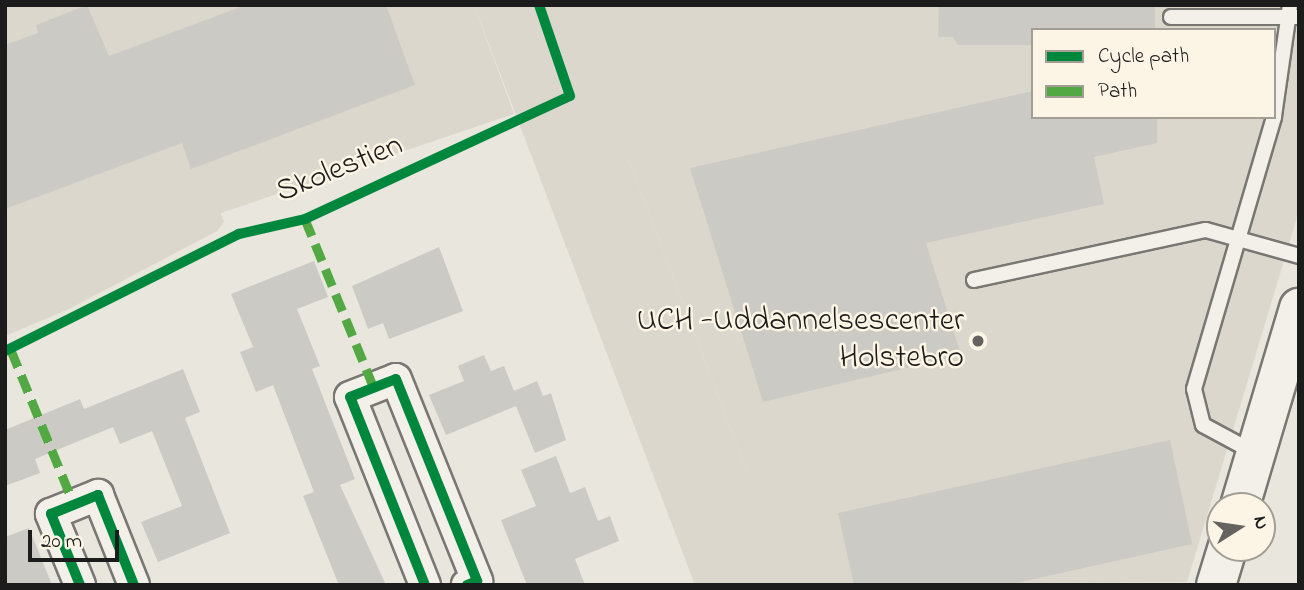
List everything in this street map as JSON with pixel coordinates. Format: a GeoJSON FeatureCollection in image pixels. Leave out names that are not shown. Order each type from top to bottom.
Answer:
{"type":"FeatureCollection","features":[{"type":"Feature","properties":{"kind":"street"},"geometry":{"type":"LineString","coordinates":[[1244,492],[1299,307]]}},
{"type":"Feature","properties":{"kind":"street"},"geometry":{"type":"LineString","coordinates":[[425,585],[350,397],[396,379],[477,581],[467,585]]}},
{"type":"Feature","properties":{"kind":"street"},"geometry":{"type":"LineString","coordinates":[[80,585],[51,513],[98,495],[134,585]]}},
{"type":"Feature","properties":{"kind":"street"},"geometry":{"type":"LineString","coordinates":[[1216,585],[1223,562]]}},
{"type":"Feature","properties":{"kind":"lane"},"geometry":{"type":"LineString","coordinates":[[1265,5],[1292,13]]}},
{"type":"Feature","properties":{"kind":"lane"},"geometry":{"type":"LineString","coordinates":[[1171,17],[1292,13]]}},
{"type":"Feature","properties":{"kind":"lane"},"geometry":{"type":"LineString","coordinates":[[1276,105],[1292,13]]}},
{"type":"Feature","properties":{"kind":"lane"},"geometry":{"type":"LineString","coordinates":[[1257,453],[1203,425],[1194,389],[1273,119]]}},
{"type":"Feature","properties":{"kind":"lane"},"geometry":{"type":"LineString","coordinates":[[974,280],[1206,230],[1299,256]]}},
{"type":"Feature","properties":{"kind":"shaded area"},"geometry":{"type":"Polygon","coordinates":[[[5,5],[474,5],[514,114],[5,286],[5,5]]]}},
{"type":"Feature","properties":{"kind":"shaded area"},"geometry":{"type":"Polygon","coordinates":[[[474,5],[607,5],[628,158],[747,472],[796,487],[845,585],[695,585],[474,5]]]}},
{"type":"Feature","properties":{"kind":"shaded area","name":"UCH -Uddannelsescenter Holstebro"},"geometry":{"type":"Polygon","coordinates":[[[570,5],[1299,5],[1299,211],[1214,492],[1206,492],[1206,519],[1187,582],[805,585],[747,472],[570,5]]]}},
{"type":"Feature","properties":{"kind":"shaded area"},"geometry":{"type":"Polygon","coordinates":[[[854,24],[926,24],[927,59],[855,59],[854,24]]]}},
{"type":"Feature","properties":{"kind":"shaded area"},"geometry":{"type":"Polygon","coordinates":[[[214,197],[224,222],[217,231],[69,309],[5,336],[5,275],[214,197]]]}},
{"type":"Feature","properties":{"kind":"building"},"geometry":{"type":"Polygon","coordinates":[[[87,5],[109,56],[246,5],[386,5],[415,85],[191,169],[182,143],[5,209],[5,45],[38,33],[36,25],[87,5]]]}},
{"type":"Feature","properties":{"kind":"building"},"geometry":{"type":"Polygon","coordinates":[[[939,5],[1155,5],[1155,28],[1031,28],[1031,45],[958,45],[953,37],[938,37],[939,5]]]}},
{"type":"Feature","properties":{"kind":"building"},"geometry":{"type":"Polygon","coordinates":[[[1031,91],[1031,119],[1157,119],[1157,143],[1094,157],[1104,204],[926,243],[961,355],[763,402],[690,168],[1031,91]]]}},
{"type":"Feature","properties":{"kind":"building"},"geometry":{"type":"Polygon","coordinates":[[[439,247],[463,311],[389,339],[383,323],[368,329],[352,286],[439,247]]]}},
{"type":"Feature","properties":{"kind":"building"},"geometry":{"type":"Polygon","coordinates":[[[314,261],[328,297],[297,309],[320,366],[312,369],[355,479],[340,485],[386,585],[339,585],[303,496],[314,492],[273,385],[256,392],[240,352],[253,347],[231,294],[314,261]]]}},
{"type":"Feature","properties":{"kind":"building"},"geometry":{"type":"Polygon","coordinates":[[[484,355],[491,371],[504,366],[514,391],[537,381],[543,396],[551,393],[566,440],[535,453],[516,406],[446,435],[429,395],[464,381],[458,366],[484,355]]]}},
{"type":"Feature","properties":{"kind":"building"},"geometry":{"type":"Polygon","coordinates":[[[183,369],[200,412],[185,418],[230,533],[158,562],[141,522],[182,506],[152,431],[120,444],[113,427],[35,459],[40,473],[5,486],[5,430],[80,399],[84,409],[183,369]]]}},
{"type":"Feature","properties":{"kind":"building"},"geometry":{"type":"Polygon","coordinates":[[[1170,440],[1192,544],[1007,585],[854,585],[838,513],[1170,440]]]}},
{"type":"Feature","properties":{"kind":"building"},"geometry":{"type":"Polygon","coordinates":[[[556,456],[570,493],[585,487],[598,521],[610,516],[619,541],[575,559],[585,585],[527,585],[501,520],[536,506],[521,470],[556,456]]]}},
{"type":"Feature","properties":{"kind":"building"},"geometry":{"type":"Polygon","coordinates":[[[29,528],[52,585],[5,585],[5,537],[29,528]]]}},
{"type":"Feature","properties":{"kind":"marked path"},"geometry":{"type":"LineString","coordinates":[[305,219],[374,388]]}},
{"type":"Feature","properties":{"kind":"marked path"},"geometry":{"type":"LineString","coordinates":[[11,350],[74,504]]}},
{"type":"Feature","properties":{"kind":"cycle path","name":"Skolestien"},"geometry":{"type":"LineString","coordinates":[[5,351],[239,234],[305,219],[570,96],[539,5]]}},
{"type":"Feature","properties":{"kind":"cycle path"},"geometry":{"type":"LineString","coordinates":[[425,585],[350,397],[396,379],[477,581],[467,585]]}},
{"type":"Feature","properties":{"kind":"cycle path"},"geometry":{"type":"LineString","coordinates":[[80,585],[51,514],[98,495],[134,585]]}},
{"type":"Feature","properties":{"kind":"place","name":"UCH -Uddannelsescenter Holstebro"},"geometry":{"type":"Point","coordinates":[978,341]}}]}
